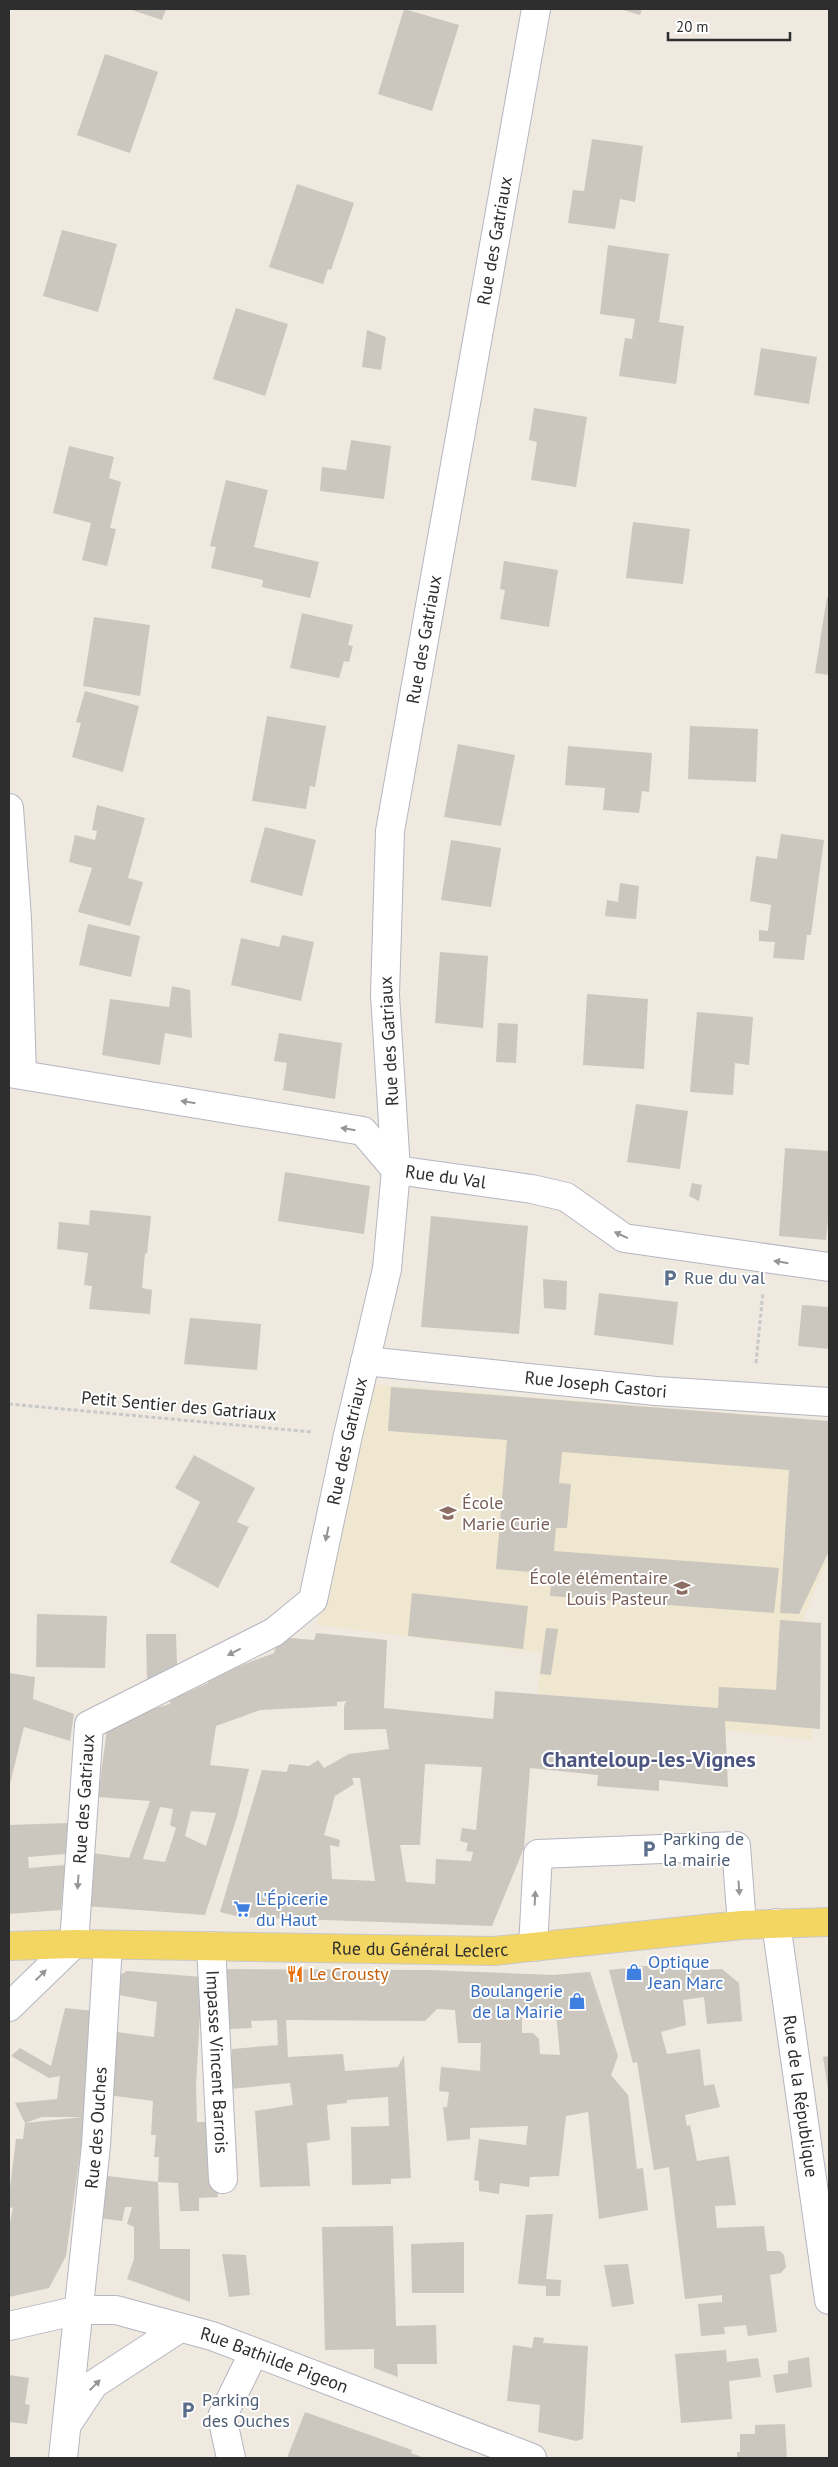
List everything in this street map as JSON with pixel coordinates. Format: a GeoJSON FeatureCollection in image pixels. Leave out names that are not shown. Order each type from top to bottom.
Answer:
{"type":"FeatureCollection","features":[{"type":"Feature","properties":{"kind":"main road","name":"Rue du Général Leclerc"},"geometry":{"type":"LineString","coordinates":[[9,1946],[108,1944],[494,1951],[742,1925],[829,1922]]}},
{"type":"Feature","properties":{"kind":"street","name":"Rue des Gatriaux"},"geometry":{"type":"LineString","coordinates":[[74,1944],[89,1725],[274,1632],[313,1600],[348,1435],[387,1269],[396,1170],[385,995],[390,831],[536,9]]}},
{"type":"Feature","properties":{"kind":"street"},"geometry":{"type":"LineString","coordinates":[[9,808],[17,918],[15,1073]]}},
{"type":"Feature","properties":{"kind":"street","name":"Rue du Val"},"geometry":{"type":"LineString","coordinates":[[15,1073],[363,1131],[396,1170],[532,1189],[566,1198],[624,1238],[829,1267]]}},
{"type":"Feature","properties":{"kind":"street","name":"Rue Joseph Castori"},"geometry":{"type":"LineString","coordinates":[[365,1362],[656,1391],[752,1399],[829,1402]]}},
{"type":"Feature","properties":{"kind":"street"},"geometry":{"type":"LineString","coordinates":[[533,1947],[538,1854],[736,1846],[742,1925]]}},
{"type":"Feature","properties":{"kind":"street","name":"Rue de la République"},"geometry":{"type":"LineString","coordinates":[[776,1923],[829,2300]]}},
{"type":"Feature","properties":{"kind":"street"},"geometry":{"type":"LineString","coordinates":[[9,2007],[74,1944]]}},
{"type":"Feature","properties":{"kind":"street","name":"Rue des Ouches"},"geometry":{"type":"LineString","coordinates":[[63,2458],[96,2146],[108,1944]]}},
{"type":"Feature","properties":{"kind":"street","name":"Impasse Vincent Barrois"},"geometry":{"type":"LineString","coordinates":[[211,1946],[224,2179]]}},
{"type":"Feature","properties":{"kind":"street","name":"Rue Bathilde Pigeon"},"geometry":{"type":"LineString","coordinates":[[9,2326],[79,2310],[116,2310],[212,2336],[532,2458]]}},
{"type":"Feature","properties":{"kind":"street"},"geometry":{"type":"LineString","coordinates":[[67,2424],[94,2384],[180,2328]]}},
{"type":"Feature","properties":{"kind":"street"},"geometry":{"type":"LineString","coordinates":[[231,2458],[222,2417],[254,2352]]}},
{"type":"Feature","properties":{"kind":"path"},"geometry":{"type":"LineString","coordinates":[[752,1399],[766,1259]]}},
{"type":"Feature","properties":{"kind":"path","name":"Petit Sentier des Gatriaux"},"geometry":{"type":"LineString","coordinates":[[9,1404],[348,1435]]}},
{"type":"Feature","properties":{"kind":"shaded area","name":"École élémentaire Louis Pasteur"},"geometry":{"type":"Polygon","coordinates":[[[369,1384],[829,1421],[829,1555],[802,1621],[817,1623],[812,1740],[725,1730],[725,1708],[538,1694],[541,1653],[317,1625],[369,1384]]]}},
{"type":"Feature","properties":{"kind":"building"},"geometry":{"type":"Polygon","coordinates":[[[129,9],[166,9],[162,20],[129,9]]]}},
{"type":"Feature","properties":{"kind":"building"},"geometry":{"type":"Polygon","coordinates":[[[404,9],[459,25],[432,111],[378,94],[404,9]]]}},
{"type":"Feature","properties":{"kind":"building"},"geometry":{"type":"Polygon","coordinates":[[[620,9],[642,9],[640,15],[620,9]]]}},
{"type":"Feature","properties":{"kind":"building"},"geometry":{"type":"Polygon","coordinates":[[[105,54],[158,72],[130,153],[77,135],[105,54]]]}},
{"type":"Feature","properties":{"kind":"building"},"geometry":{"type":"Polygon","coordinates":[[[592,139],[643,146],[635,202],[620,199],[615,229],[568,223],[573,190],[584,191],[592,139]]]}},
{"type":"Feature","properties":{"kind":"building"},"geometry":{"type":"Polygon","coordinates":[[[297,184],[354,203],[331,270],[328,269],[323,284],[269,267],[297,184]]]}},
{"type":"Feature","properties":{"kind":"building"},"geometry":{"type":"Polygon","coordinates":[[[62,230],[117,244],[98,312],[43,296],[62,230]]]}},
{"type":"Feature","properties":{"kind":"building"},"geometry":{"type":"Polygon","coordinates":[[[608,245],[669,254],[659,322],[684,326],[676,384],[619,376],[625,338],[632,339],[635,319],[600,314],[608,245]]]}},
{"type":"Feature","properties":{"kind":"building"},"geometry":{"type":"Polygon","coordinates":[[[236,308],[288,324],[265,396],[213,379],[236,308]]]}},
{"type":"Feature","properties":{"kind":"building"},"geometry":{"type":"Polygon","coordinates":[[[367,330],[386,337],[381,370],[362,367],[367,330]]]}},
{"type":"Feature","properties":{"kind":"building"},"geometry":{"type":"Polygon","coordinates":[[[761,348],[817,357],[809,404],[754,395],[761,348]]]}},
{"type":"Feature","properties":{"kind":"building"},"geometry":{"type":"Polygon","coordinates":[[[534,408],[587,417],[576,487],[531,480],[537,442],[529,440],[534,408]]]}},
{"type":"Feature","properties":{"kind":"building"},"geometry":{"type":"Polygon","coordinates":[[[351,440],[391,446],[384,499],[320,491],[322,467],[346,470],[351,440]]]}},
{"type":"Feature","properties":{"kind":"building"},"geometry":{"type":"Polygon","coordinates":[[[69,446],[114,457],[109,478],[121,482],[110,528],[116,529],[107,566],[82,560],[91,523],[53,513],[69,446]]]}},
{"type":"Feature","properties":{"kind":"building"},"geometry":{"type":"Polygon","coordinates":[[[226,480],[268,490],[254,547],[319,562],[310,598],[262,587],[263,580],[211,568],[216,547],[210,546],[226,480]]]}},
{"type":"Feature","properties":{"kind":"building"},"geometry":{"type":"Polygon","coordinates":[[[633,522],[690,529],[683,584],[626,578],[633,522]]]}},
{"type":"Feature","properties":{"kind":"building"},"geometry":{"type":"Polygon","coordinates":[[[504,561],[558,570],[549,627],[500,619],[505,590],[500,589],[504,561]]]}},
{"type":"Feature","properties":{"kind":"building"},"geometry":{"type":"Polygon","coordinates":[[[827,597],[829,597],[829,675],[815,673],[827,597]]]}},
{"type":"Feature","properties":{"kind":"building"},"geometry":{"type":"Polygon","coordinates":[[[302,613],[353,625],[348,645],[353,646],[349,662],[344,661],[339,678],[290,668],[302,613]]]}},
{"type":"Feature","properties":{"kind":"building"},"geometry":{"type":"Polygon","coordinates":[[[94,617],[150,625],[140,696],[83,686],[94,617]]]}},
{"type":"Feature","properties":{"kind":"building"},"geometry":{"type":"Polygon","coordinates":[[[85,691],[139,706],[123,772],[72,757],[81,723],[76,722],[85,691]]]}},
{"type":"Feature","properties":{"kind":"building"},"geometry":{"type":"Polygon","coordinates":[[[267,716],[326,726],[315,787],[310,786],[306,809],[252,801],[267,716]]]}},
{"type":"Feature","properties":{"kind":"building"},"geometry":{"type":"Polygon","coordinates":[[[690,726],[758,729],[756,782],[688,779],[690,726]]]}},
{"type":"Feature","properties":{"kind":"building"},"geometry":{"type":"Polygon","coordinates":[[[458,744],[515,755],[501,826],[444,817],[458,744]]]}},
{"type":"Feature","properties":{"kind":"building"},"geometry":{"type":"Polygon","coordinates":[[[568,746],[652,753],[649,792],[642,791],[639,813],[603,810],[605,788],[565,785],[568,746]]]}},
{"type":"Feature","properties":{"kind":"building"},"geometry":{"type":"Polygon","coordinates":[[[97,805],[145,818],[128,878],[143,882],[130,926],[78,912],[92,868],[69,862],[75,835],[95,840],[97,831],[92,830],[97,805]]]}},
{"type":"Feature","properties":{"kind":"building"},"geometry":{"type":"Polygon","coordinates":[[[265,827],[316,840],[302,896],[250,882],[265,827]]]}},
{"type":"Feature","properties":{"kind":"building"},"geometry":{"type":"Polygon","coordinates":[[[781,834],[824,840],[811,935],[807,935],[804,960],[773,958],[775,942],[759,941],[759,930],[768,931],[771,905],[750,901],[756,856],[777,859],[781,834]]]}},
{"type":"Feature","properties":{"kind":"building"},"geometry":{"type":"Polygon","coordinates":[[[451,840],[501,848],[491,907],[441,900],[451,840]]]}},
{"type":"Feature","properties":{"kind":"building"},"geometry":{"type":"Polygon","coordinates":[[[620,883],[639,886],[636,919],[605,916],[607,900],[618,902],[620,883]]]}},
{"type":"Feature","properties":{"kind":"building"},"geometry":{"type":"Polygon","coordinates":[[[88,924],[140,936],[131,977],[79,965],[88,924]]]}},
{"type":"Feature","properties":{"kind":"building"},"geometry":{"type":"Polygon","coordinates":[[[282,935],[314,942],[301,1001],[231,985],[241,938],[279,947],[282,935]]]}},
{"type":"Feature","properties":{"kind":"building"},"geometry":{"type":"Polygon","coordinates":[[[440,952],[488,956],[483,1028],[435,1023],[440,952]]]}},
{"type":"Feature","properties":{"kind":"building"},"geometry":{"type":"Polygon","coordinates":[[[172,986],[190,990],[192,1038],[165,1033],[160,1065],[102,1055],[110,999],[169,1007],[172,986]]]}},
{"type":"Feature","properties":{"kind":"building"},"geometry":{"type":"Polygon","coordinates":[[[587,994],[648,999],[644,1069],[583,1065],[587,994]]]}},
{"type":"Feature","properties":{"kind":"building"},"geometry":{"type":"Polygon","coordinates":[[[697,1012],[753,1017],[749,1065],[735,1063],[733,1095],[690,1092],[697,1012]]]}},
{"type":"Feature","properties":{"kind":"building"},"geometry":{"type":"Polygon","coordinates":[[[498,1023],[518,1024],[516,1063],[496,1062],[498,1023]]]}},
{"type":"Feature","properties":{"kind":"building"},"geometry":{"type":"Polygon","coordinates":[[[279,1033],[342,1043],[335,1099],[283,1090],[287,1063],[274,1061],[279,1033]]]}},
{"type":"Feature","properties":{"kind":"building"},"geometry":{"type":"Polygon","coordinates":[[[636,1104],[688,1111],[680,1169],[627,1162],[636,1104]]]}},
{"type":"Feature","properties":{"kind":"building"},"geometry":{"type":"Polygon","coordinates":[[[785,1148],[829,1151],[829,1210],[826,1240],[779,1236],[785,1148]]]}},
{"type":"Feature","properties":{"kind":"building"},"geometry":{"type":"Polygon","coordinates":[[[285,1172],[370,1186],[364,1234],[278,1221],[285,1172]]]}},
{"type":"Feature","properties":{"kind":"building"},"geometry":{"type":"Polygon","coordinates":[[[692,1183],[702,1185],[699,1201],[689,1196],[692,1183]]]}},
{"type":"Feature","properties":{"kind":"building"},"geometry":{"type":"Polygon","coordinates":[[[90,1210],[151,1216],[142,1288],[152,1290],[150,1314],[89,1309],[92,1286],[84,1285],[88,1253],[57,1249],[59,1222],[89,1225],[90,1210]]]}},
{"type":"Feature","properties":{"kind":"building"},"geometry":{"type":"Polygon","coordinates":[[[431,1216],[528,1226],[519,1334],[421,1327],[431,1216]]]}},
{"type":"Feature","properties":{"kind":"building"},"geometry":{"type":"Polygon","coordinates":[[[543,1279],[567,1281],[566,1310],[544,1308],[543,1279]]]}},
{"type":"Feature","properties":{"kind":"building"},"geometry":{"type":"Polygon","coordinates":[[[599,1293],[678,1302],[673,1345],[594,1335],[599,1293]]]}},
{"type":"Feature","properties":{"kind":"building"},"geometry":{"type":"Polygon","coordinates":[[[802,1305],[829,1307],[829,1349],[798,1346],[802,1305]]]}},
{"type":"Feature","properties":{"kind":"building"},"geometry":{"type":"Polygon","coordinates":[[[190,1318],[261,1324],[257,1370],[184,1364],[190,1318]]]}},
{"type":"Feature","properties":{"kind":"building"},"geometry":{"type":"Polygon","coordinates":[[[391,1387],[829,1421],[829,1551],[799,1614],[780,1613],[789,1470],[562,1452],[559,1483],[571,1484],[567,1528],[556,1528],[554,1551],[779,1568],[774,1613],[550,1596],[552,1574],[496,1569],[507,1440],[388,1431],[391,1387]]]}},
{"type":"Feature","properties":{"kind":"building"},"geometry":{"type":"Polygon","coordinates":[[[194,1455],[255,1488],[237,1522],[249,1527],[218,1588],[170,1562],[200,1502],[175,1488],[194,1455]]]}},
{"type":"Feature","properties":{"kind":"building"},"geometry":{"type":"Polygon","coordinates":[[[412,1593],[528,1606],[523,1649],[408,1636],[412,1593]]]}},
{"type":"Feature","properties":{"kind":"building"},"geometry":{"type":"Polygon","coordinates":[[[37,1614],[107,1616],[105,1668],[36,1667],[37,1614]]]}},
{"type":"Feature","properties":{"kind":"building"},"geometry":{"type":"Polygon","coordinates":[[[780,1620],[821,1623],[820,1729],[725,1721],[728,1787],[659,1780],[659,1791],[597,1786],[598,1775],[530,1768],[524,1848],[492,1926],[240,1917],[220,1912],[262,1770],[287,1772],[289,1764],[309,1766],[318,1760],[324,1768],[349,1754],[389,1749],[386,1729],[344,1730],[344,1706],[346,1701],[337,1702],[337,1706],[260,1710],[216,1726],[210,1765],[249,1769],[237,1817],[205,1915],[85,1906],[92,1853],[129,1858],[150,1801],[98,1797],[107,1729],[149,1710],[170,1704],[170,1700],[208,1683],[208,1678],[274,1653],[279,1637],[314,1640],[316,1633],[387,1640],[384,1708],[493,1719],[495,1691],[718,1708],[719,1687],[776,1690],[780,1620]],[[425,1764],[420,1845],[400,1845],[406,1882],[435,1884],[436,1859],[471,1861],[473,1852],[466,1851],[468,1843],[460,1841],[462,1828],[476,1830],[482,1767],[425,1764]],[[352,1778],[354,1784],[335,1796],[324,1835],[340,1840],[339,1847],[330,1845],[332,1879],[375,1881],[360,1778],[352,1778]],[[160,1807],[143,1859],[165,1862],[176,1828],[170,1825],[173,1809],[160,1807]],[[191,1811],[185,1836],[206,1846],[216,1813],[191,1811]]]}},
{"type":"Feature","properties":{"kind":"building"},"geometry":{"type":"Polygon","coordinates":[[[546,1628],[558,1629],[551,1675],[540,1674],[546,1628]]]}},
{"type":"Feature","properties":{"kind":"building"},"geometry":{"type":"Polygon","coordinates":[[[146,1634],[176,1634],[177,1665],[147,1680],[146,1634]]]}},
{"type":"Feature","properties":{"kind":"building"},"geometry":{"type":"Polygon","coordinates":[[[9,1673],[35,1677],[33,1699],[74,1714],[70,1741],[24,1727],[9,1788],[9,1673]]]}},
{"type":"Feature","properties":{"kind":"building"},"geometry":{"type":"Polygon","coordinates":[[[69,1823],[66,1854],[28,1857],[29,1868],[65,1865],[61,1910],[9,1914],[9,1825],[69,1823]]]}},
{"type":"Feature","properties":{"kind":"building"},"geometry":{"type":"Polygon","coordinates":[[[700,1960],[701,1970],[722,1969],[739,1983],[742,2021],[707,2024],[704,1997],[683,2000],[686,2025],[661,2032],[667,2054],[700,2049],[704,2086],[714,2084],[720,2107],[685,2115],[687,2126],[690,2125],[697,2161],[729,2156],[736,2205],[715,2206],[717,2228],[764,2226],[767,2251],[780,2251],[784,2255],[786,2267],[781,2273],[770,2275],[777,2332],[748,2336],[746,2325],[724,2327],[725,2334],[701,2336],[698,2304],[722,2302],[722,2295],[685,2299],[669,2167],[654,2170],[637,2062],[633,2063],[609,1970],[700,1960]]]}},
{"type":"Feature","properties":{"kind":"building"},"geometry":{"type":"Polygon","coordinates":[[[224,1969],[431,1970],[553,1975],[590,1972],[618,2056],[611,2075],[628,2095],[637,2169],[643,2168],[648,2210],[599,2219],[588,2112],[566,2116],[559,2176],[530,2177],[529,2187],[500,2183],[499,2194],[479,2191],[479,2181],[474,2180],[479,2139],[526,2145],[528,2126],[470,2128],[470,2139],[447,2141],[443,2107],[447,2107],[449,2092],[439,2091],[441,2067],[480,2071],[481,2043],[458,2043],[455,2010],[437,2009],[425,2021],[286,2020],[288,2057],[343,2054],[345,2071],[398,2067],[404,2055],[411,2178],[391,2179],[391,2184],[352,2185],[351,2127],[389,2126],[388,2097],[347,2100],[347,2103],[327,2105],[330,2140],[307,2143],[310,2186],[260,2187],[255,2111],[293,2105],[290,2083],[230,2089],[232,2049],[278,2045],[277,2020],[251,2021],[252,2028],[230,2029],[224,1969]],[[556,2013],[522,2014],[522,2033],[533,2033],[539,2039],[540,2054],[560,2055],[556,2013]]]}},
{"type":"Feature","properties":{"kind":"building"},"geometry":{"type":"Polygon","coordinates":[[[127,1971],[202,1977],[196,2086],[197,2122],[211,2122],[218,2197],[199,2198],[199,2211],[180,2211],[178,2183],[158,2182],[159,2157],[154,2157],[156,2135],[151,2135],[153,2101],[108,2095],[109,2031],[154,2037],[157,2002],[113,1994],[113,1979],[127,1971]]]}},
{"type":"Feature","properties":{"kind":"building"},"geometry":{"type":"Polygon","coordinates":[[[65,2008],[94,2011],[85,2117],[66,2256],[49,2288],[9,2297],[9,2227],[13,2208],[9,2207],[9,2196],[16,2139],[23,2139],[25,2123],[15,2103],[57,2099],[60,2076],[49,2078],[11,2056],[20,2048],[51,2066],[65,2008]],[[42,2117],[25,2123],[83,2117],[42,2117]]]}},
{"type":"Feature","properties":{"kind":"building"},"geometry":{"type":"Polygon","coordinates":[[[829,2056],[829,2089],[828,2089],[823,2057],[829,2056]]]}},
{"type":"Feature","properties":{"kind":"building"},"geometry":{"type":"Polygon","coordinates":[[[99,2175],[158,2182],[160,2249],[190,2249],[190,2302],[127,2279],[134,2259],[134,2227],[127,2224],[132,2207],[125,2207],[122,2221],[92,2217],[99,2175]]]}},
{"type":"Feature","properties":{"kind":"building"},"geometry":{"type":"Polygon","coordinates":[[[553,2214],[546,2279],[561,2280],[560,2296],[546,2296],[546,2286],[518,2284],[526,2215],[553,2214]]]}},
{"type":"Feature","properties":{"kind":"building"},"geometry":{"type":"Polygon","coordinates":[[[393,2226],[396,2326],[436,2325],[437,2364],[397,2364],[398,2377],[374,2368],[374,2349],[325,2350],[322,2227],[393,2226]]]}},
{"type":"Feature","properties":{"kind":"building"},"geometry":{"type":"Polygon","coordinates":[[[464,2242],[464,2293],[412,2293],[411,2244],[464,2242]]]}},
{"type":"Feature","properties":{"kind":"building"},"geometry":{"type":"Polygon","coordinates":[[[222,2254],[246,2255],[250,2295],[229,2297],[222,2254]]]}},
{"type":"Feature","properties":{"kind":"building"},"geometry":{"type":"Polygon","coordinates":[[[628,2264],[634,2304],[612,2307],[604,2265],[628,2264]]]}},
{"type":"Feature","properties":{"kind":"building"},"geometry":{"type":"Polygon","coordinates":[[[534,2337],[544,2338],[543,2343],[588,2346],[583,2439],[576,2441],[538,2432],[540,2405],[507,2401],[513,2345],[532,2348],[534,2337]]]}},
{"type":"Feature","properties":{"kind":"building"},"geometry":{"type":"Polygon","coordinates":[[[726,2350],[727,2362],[758,2358],[761,2377],[729,2381],[732,2419],[681,2423],[675,2354],[726,2350]]]}},
{"type":"Feature","properties":{"kind":"building"},"geometry":{"type":"Polygon","coordinates":[[[809,2357],[812,2387],[776,2393],[773,2375],[788,2373],[788,2361],[809,2357]]]}},
{"type":"Feature","properties":{"kind":"building"},"geometry":{"type":"Polygon","coordinates":[[[9,2375],[29,2378],[25,2404],[30,2405],[27,2424],[9,2422],[9,2375]]]}},
{"type":"Feature","properties":{"kind":"building"},"geometry":{"type":"Polygon","coordinates":[[[305,2412],[412,2450],[411,2453],[425,2458],[287,2458],[305,2412]]]}},
{"type":"Feature","properties":{"kind":"building"},"geometry":{"type":"Polygon","coordinates":[[[785,2424],[787,2458],[737,2458],[737,2452],[740,2452],[740,2434],[755,2434],[755,2425],[785,2424]]]}},
{"type":"Feature","properties":{"kind":"place","name":"Rue du val"},"geometry":{"type":"Point","coordinates":[670,1278]}},
{"type":"Feature","properties":{"kind":"place","name":"École Marie Curie"},"geometry":{"type":"Point","coordinates":[448,1513]}},
{"type":"Feature","properties":{"kind":"place","name":"École élémentaire Louis Pasteur"},"geometry":{"type":"Point","coordinates":[682,1588]}},
{"type":"Feature","properties":{"kind":"place","name":"Parking de la mairie"},"geometry":{"type":"Point","coordinates":[649,1849]}},
{"type":"Feature","properties":{"kind":"place","name":"L'Épicerie du Haut"},"geometry":{"type":"Point","coordinates":[242,1909]}},
{"type":"Feature","properties":{"kind":"place","name":"Optique Jean Marc"},"geometry":{"type":"Point","coordinates":[634,1972]}},
{"type":"Feature","properties":{"kind":"place","name":"Le Crousty"},"geometry":{"type":"Point","coordinates":[295,1974]}},
{"type":"Feature","properties":{"kind":"place","name":"Boulangerie de la Mairie"},"geometry":{"type":"Point","coordinates":[577,2001]}},
{"type":"Feature","properties":{"kind":"place","name":"Parking des Ouches"},"geometry":{"type":"Point","coordinates":[188,2410]}},
{"type":"Feature","properties":{"kind":"district","name":"Chanteloup-les-Vignes"},"geometry":{"type":"Point","coordinates":[649,1759]}}]}
